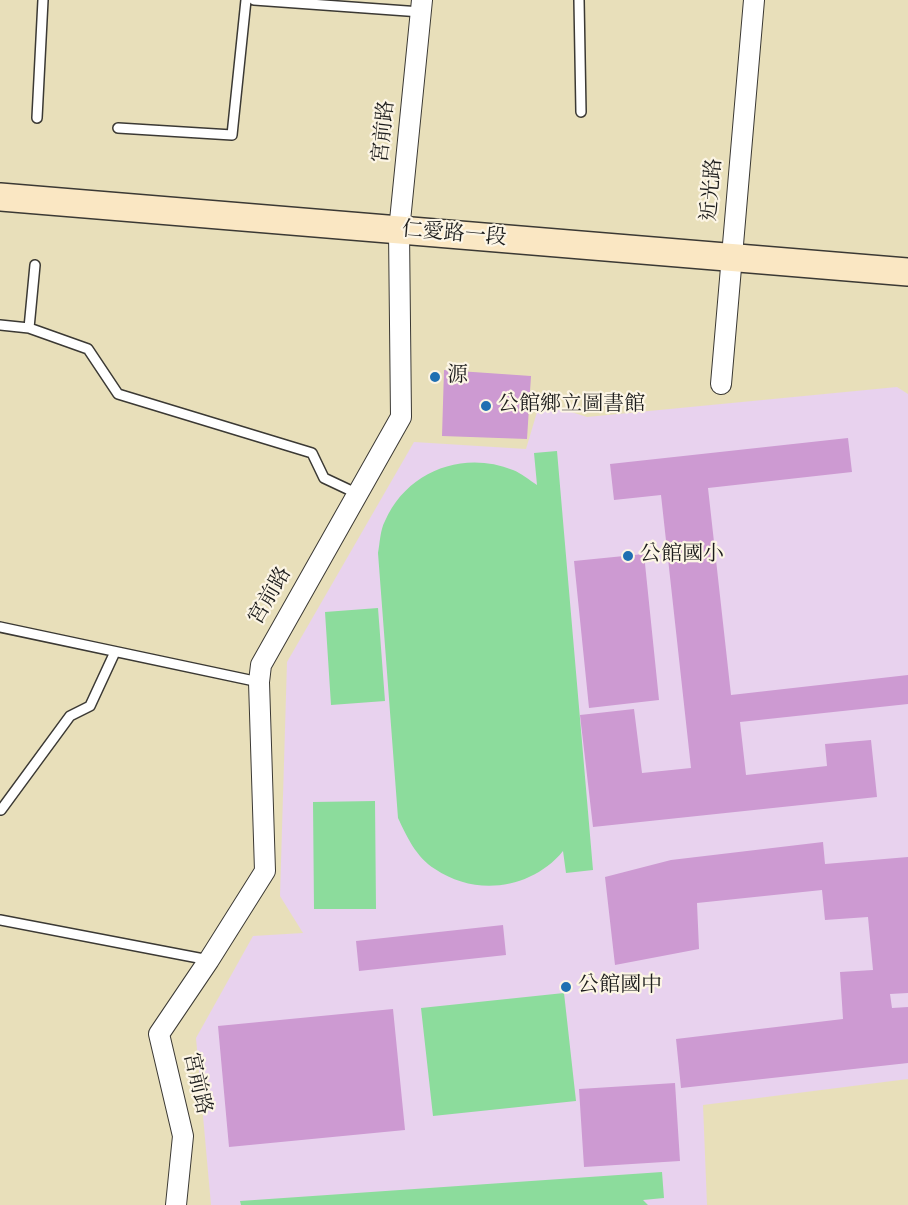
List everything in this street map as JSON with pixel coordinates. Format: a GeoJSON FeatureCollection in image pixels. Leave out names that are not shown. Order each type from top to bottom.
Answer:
{"type":"FeatureCollection","features":[{"type":"Feature","properties":{"kind":"street","name":"近光路"},"geometry":{"type":"LineString","coordinates":[[721,384],[754,0]]}},
{"type":"Feature","properties":{"kind":"street","name":"宮前路"},"geometry":{"type":"LineString","coordinates":[[176,1205],[183,1137],[159,1034],[265,871],[259,682],[261,665],[401,417],[399,231],[422,6]]}},
{"type":"Feature","properties":{"kind":"street","name":"仁愛路一段"},"geometry":{"type":"LineString","coordinates":[[0,197],[908,272]]}},
{"type":"Feature","properties":{"kind":"lane"},"geometry":{"type":"LineString","coordinates":[[37,118],[43,0]]}},
{"type":"Feature","properties":{"kind":"lane"},"geometry":{"type":"LineString","coordinates":[[118,128],[232,135],[246,0]]}},
{"type":"Feature","properties":{"kind":"lane"},"geometry":{"type":"LineString","coordinates":[[254,0],[422,6]]}},
{"type":"Feature","properties":{"kind":"lane"},"geometry":{"type":"LineString","coordinates":[[579,0],[581,112]]}},
{"type":"Feature","properties":{"kind":"lane"},"geometry":{"type":"LineString","coordinates":[[29,328],[35,266]]}},
{"type":"Feature","properties":{"kind":"lane"},"geometry":{"type":"LineString","coordinates":[[0,325],[29,328],[88,349],[118,394],[312,453],[324,478],[358,494]]}},
{"type":"Feature","properties":{"kind":"lane"},"geometry":{"type":"LineString","coordinates":[[0,627],[259,682]]}},
{"type":"Feature","properties":{"kind":"lane"},"geometry":{"type":"LineString","coordinates":[[1,810],[70,716],[90,706],[115,652]]}},
{"type":"Feature","properties":{"kind":"lane"},"geometry":{"type":"LineString","coordinates":[[0,920],[209,960]]}},
{"type":"Feature","properties":{"kind":"shaded area"},"geometry":{"type":"Polygon","coordinates":[[[897,387],[908,394],[908,1079],[703,1105],[707,1205],[211,1205],[196,1038],[253,936],[303,933],[280,896],[287,662],[414,442],[526,449],[540,402],[587,417],[897,387]]]}},
{"type":"Feature","properties":{"kind":"green space"},"geometry":{"type":"Polygon","coordinates":[[[557,451],[593,870],[566,873],[563,851],[536,874],[520,881],[485,886],[468,883],[451,878],[422,859],[398,818],[378,553],[381,532],[395,504],[407,489],[439,469],[456,464],[494,464],[516,471],[537,485],[534,453],[557,451]]]}},
{"type":"Feature","properties":{"kind":"green space"},"geometry":{"type":"Polygon","coordinates":[[[378,608],[385,701],[331,705],[325,612],[378,608]]]}},
{"type":"Feature","properties":{"kind":"green space"},"geometry":{"type":"Polygon","coordinates":[[[375,801],[376,909],[314,909],[313,802],[375,801]]]}},
{"type":"Feature","properties":{"kind":"green space"},"geometry":{"type":"Polygon","coordinates":[[[564,993],[576,1101],[433,1116],[421,1008],[564,993]]]}},
{"type":"Feature","properties":{"kind":"green space"},"geometry":{"type":"Polygon","coordinates":[[[662,1172],[664,1198],[643,1200],[648,1205],[241,1205],[240,1201],[662,1172]]]}},
{"type":"Feature","properties":{"kind":"building","name":"公館鄉立圖書館"},"geometry":{"type":"Polygon","coordinates":[[[444,370],[531,376],[527,439],[442,436],[444,370]]]}},
{"type":"Feature","properties":{"kind":"building"},"geometry":{"type":"Polygon","coordinates":[[[848,438],[852,472],[708,488],[731,695],[908,675],[908,704],[740,722],[746,775],[827,766],[825,744],[871,740],[877,797],[593,827],[580,715],[634,709],[642,773],[691,768],[661,495],[614,500],[610,464],[848,438]]]}},
{"type":"Feature","properties":{"kind":"building"},"geometry":{"type":"Polygon","coordinates":[[[644,554],[659,700],[589,708],[574,561],[644,554]]]}},
{"type":"Feature","properties":{"kind":"building"},"geometry":{"type":"Polygon","coordinates":[[[823,842],[825,864],[908,857],[908,993],[890,994],[892,1008],[908,1007],[908,1063],[681,1088],[676,1039],[843,1019],[840,972],[873,970],[868,917],[825,920],[822,890],[697,903],[699,949],[615,965],[605,877],[671,860],[823,842]]]}},
{"type":"Feature","properties":{"kind":"building"},"geometry":{"type":"Polygon","coordinates":[[[503,925],[506,955],[359,971],[356,941],[503,925]]]}},
{"type":"Feature","properties":{"kind":"building"},"geometry":{"type":"Polygon","coordinates":[[[393,1009],[405,1130],[229,1147],[218,1026],[393,1009]]]}},
{"type":"Feature","properties":{"kind":"building"},"geometry":{"type":"Polygon","coordinates":[[[675,1083],[680,1161],[584,1167],[579,1089],[675,1083]]]}},
{"type":"Feature","properties":{"kind":"place","name":"源"},"geometry":{"type":"Point","coordinates":[435,377]}},
{"type":"Feature","properties":{"kind":"place","name":"公館鄉立圖書館"},"geometry":{"type":"Point","coordinates":[486,406]}},
{"type":"Feature","properties":{"kind":"place","name":"公館國小"},"geometry":{"type":"Point","coordinates":[628,556]}},
{"type":"Feature","properties":{"kind":"place","name":"公館國中"},"geometry":{"type":"Point","coordinates":[566,987]}}]}
